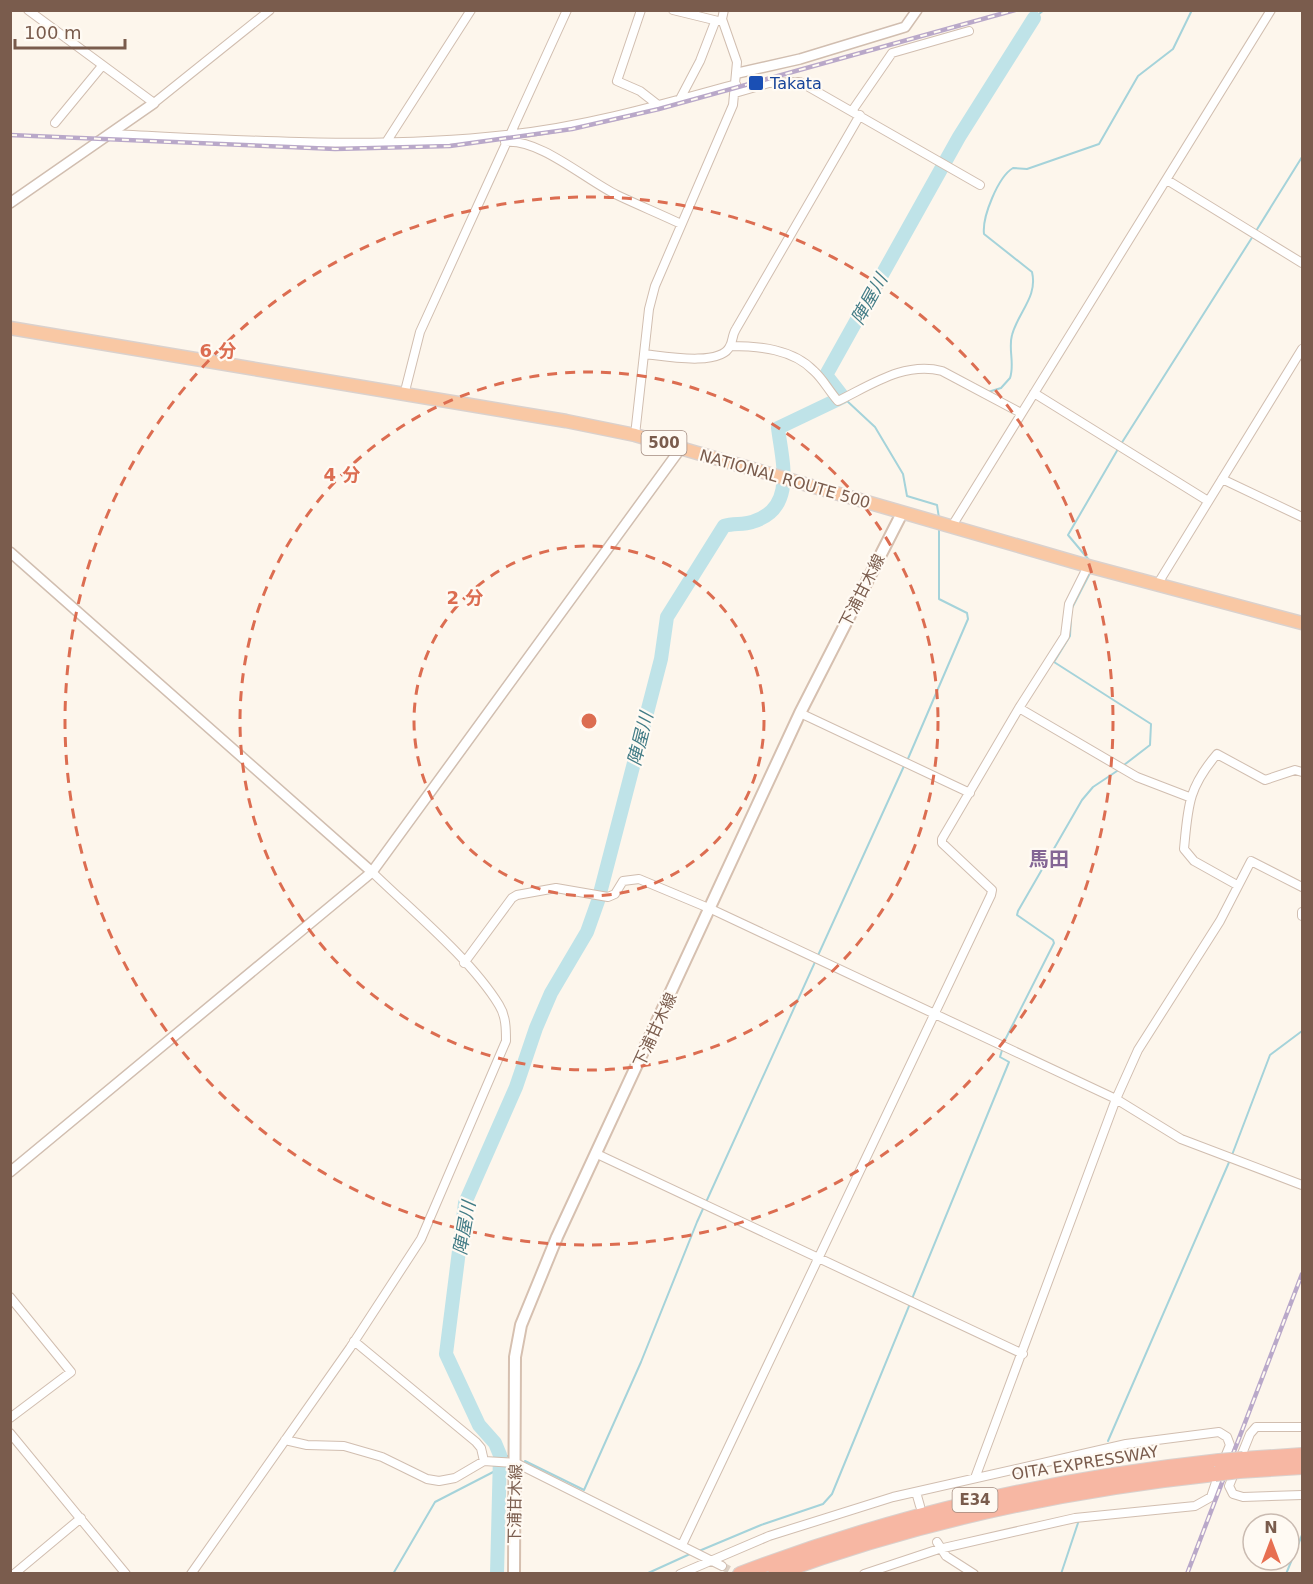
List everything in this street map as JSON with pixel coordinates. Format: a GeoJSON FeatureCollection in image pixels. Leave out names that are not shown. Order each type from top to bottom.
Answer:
{"type":"FeatureCollection","features":[{"type":"Feature","properties":{"kind":"highway","name":"NATIONAL ROUTE 500"},"geometry":{"type":"LineString","coordinates":[[10,328],[566,421],[635,435],[1088,566],[1302,621]]}},
{"type":"Feature","properties":{"kind":"highway","name":"OITA EXPRESSWAY"},"geometry":{"type":"LineString","coordinates":[[740,1574],[852,1534],[961,1503],[1068,1481],[1241,1465],[1302,1455]]}},
{"type":"Feature","properties":{"kind":"highway","name":"OITA EXPRESSWAY"},"geometry":{"type":"LineString","coordinates":[[1241,1465],[1302,1467]]}},
{"type":"Feature","properties":{"kind":"highway","name":"OITA EXPRESSWAY"},"geometry":{"type":"LineString","coordinates":[[775,1574],[887,1536],[997,1508],[1217,1467]]}},
{"type":"Feature","properties":{"kind":"main road","name":"下浦甘木線"},"geometry":{"type":"LineString","coordinates":[[514,1574],[515,1358],[521,1325],[536,1284],[800,713],[902,513]]}},
{"type":"Feature","properties":{"kind":"street"},"geometry":{"type":"LineString","coordinates":[[28,10],[154,103]]}},
{"type":"Feature","properties":{"kind":"street"},"geometry":{"type":"LineString","coordinates":[[10,203],[154,103],[270,10]]}},
{"type":"Feature","properties":{"kind":"street"},"geometry":{"type":"LineString","coordinates":[[386,144],[471,10]]}},
{"type":"Feature","properties":{"kind":"street"},"geometry":{"type":"LineString","coordinates":[[404,395],[420,332],[506,139],[567,10]]}},
{"type":"Feature","properties":{"kind":"street"},"geometry":{"type":"LineString","coordinates":[[641,10],[617,81],[640,92],[658,105]]}},
{"type":"Feature","properties":{"kind":"street"},"geometry":{"type":"LineString","coordinates":[[673,10],[720,17]]}},
{"type":"Feature","properties":{"kind":"street"},"geometry":{"type":"LineString","coordinates":[[738,73],[800,59],[905,27],[917,10]]}},
{"type":"Feature","properties":{"kind":"street"},"geometry":{"type":"LineString","coordinates":[[951,526],[1271,10]]}},
{"type":"Feature","properties":{"kind":"street"},"geometry":{"type":"LineString","coordinates":[[680,99],[720,17]]}},
{"type":"Feature","properties":{"kind":"street"},"geometry":{"type":"LineString","coordinates":[[635,435],[644,354],[655,286],[729,119],[735,93],[738,73],[733,47],[720,17]]}},
{"type":"Feature","properties":{"kind":"street"},"geometry":{"type":"LineString","coordinates":[[852,111],[892,53],[969,31]]}},
{"type":"Feature","properties":{"kind":"street"},"geometry":{"type":"LineString","coordinates":[[55,123],[102,66]]}},
{"type":"Feature","properties":{"kind":"street"},"geometry":{"type":"LineString","coordinates":[[735,93],[769,83],[800,82],[980,185]]}},
{"type":"Feature","properties":{"kind":"street"},"geometry":{"type":"LineString","coordinates":[[110,134],[337,145],[506,139],[658,105],[736,84]]}},
{"type":"Feature","properties":{"kind":"street"},"geometry":{"type":"LineString","coordinates":[[644,354],[710,359],[725,353],[736,328],[860,115]]}},
{"type":"Feature","properties":{"kind":"street"},"geometry":{"type":"LineString","coordinates":[[506,139],[535,147],[616,194],[681,224]]}},
{"type":"Feature","properties":{"kind":"street"},"geometry":{"type":"LineString","coordinates":[[1167,180],[1302,263]]}},
{"type":"Feature","properties":{"kind":"street"},"geometry":{"type":"LineString","coordinates":[[730,346],[755,347],[788,354],[802,360],[816,372],[838,401],[894,374],[913,368],[928,367],[942,371],[1021,413]]}},
{"type":"Feature","properties":{"kind":"street"},"geometry":{"type":"LineString","coordinates":[[1157,585],[1208,501],[1299,361],[1302,349]]}},
{"type":"Feature","properties":{"kind":"street"},"geometry":{"type":"LineString","coordinates":[[1034,393],[1208,501]]}},
{"type":"Feature","properties":{"kind":"street"},"geometry":{"type":"LineString","coordinates":[[10,1172],[372,872],[681,448]]}},
{"type":"Feature","properties":{"kind":"street"},"geometry":{"type":"LineString","coordinates":[[1222,479],[1302,517]]}},
{"type":"Feature","properties":{"kind":"street"},"geometry":{"type":"LineString","coordinates":[[10,552],[372,872],[464,963],[500,1006],[505,1019],[506,1041],[426,1228],[354,1341],[191,1574]]}},
{"type":"Feature","properties":{"kind":"street"},"geometry":{"type":"LineString","coordinates":[[682,1545],[991,895],[992,890],[942,843],[1019,708],[1065,636],[1069,604],[1088,566]]}},
{"type":"Feature","properties":{"kind":"street"},"geometry":{"type":"LineString","coordinates":[[1019,708],[1137,777],[1189,797]]}},
{"type":"Feature","properties":{"kind":"street"},"geometry":{"type":"LineString","coordinates":[[800,713],[970,793]]}},
{"type":"Feature","properties":{"kind":"street"},"geometry":{"type":"LineString","coordinates":[[1237,885],[1186,854],[1189,797],[1201,773],[1217,754],[1265,780],[1295,770],[1302,772]]}},
{"type":"Feature","properties":{"kind":"street"},"geometry":{"type":"LineString","coordinates":[[975,1478],[1116,1099],[1138,1050],[1220,921],[1251,861],[1302,887]]}},
{"type":"Feature","properties":{"kind":"street"},"geometry":{"type":"LineString","coordinates":[[464,963],[512,898],[556,888],[608,897],[615,894],[624,881],[634,878],[711,909],[1116,1099],[1181,1139],[1302,1185]]}},
{"type":"Feature","properties":{"kind":"street"},"geometry":{"type":"LineString","coordinates":[[597,1154],[1023,1354]]}},
{"type":"Feature","properties":{"kind":"street"},"geometry":{"type":"LineString","coordinates":[[10,1297],[71,1372],[10,1418]]}},
{"type":"Feature","properties":{"kind":"street"},"geometry":{"type":"LineString","coordinates":[[354,1341],[476,1442],[488,1462]]}},
{"type":"Feature","properties":{"kind":"street"},"geometry":{"type":"LineString","coordinates":[[1302,1427],[1256,1427],[1250,1434],[1229,1486],[1233,1494],[1243,1497],[1302,1495]]}},
{"type":"Feature","properties":{"kind":"street"},"geometry":{"type":"LineString","coordinates":[[680,1574],[781,1532],[893,1497],[1126,1444],[1203,1432],[1219,1432],[1227,1437],[1230,1445],[1210,1497],[1195,1506],[1076,1518],[938,1545],[864,1574]]}},
{"type":"Feature","properties":{"kind":"street"},"geometry":{"type":"LineString","coordinates":[[10,1433],[126,1574]]}},
{"type":"Feature","properties":{"kind":"street"},"geometry":{"type":"LineString","coordinates":[[285,1440],[307,1445],[344,1446],[382,1457],[427,1479],[439,1481],[455,1478],[488,1462],[513,1464],[722,1566]]}},
{"type":"Feature","properties":{"kind":"street"},"geometry":{"type":"LineString","coordinates":[[916,1492],[920,1506]]}},
{"type":"Feature","properties":{"kind":"street"},"geometry":{"type":"LineString","coordinates":[[14,1574],[81,1518]]}},
{"type":"Feature","properties":{"kind":"street"},"geometry":{"type":"LineString","coordinates":[[938,1545],[974,1574]]}},
{"type":"Feature","properties":{"kind":"waterway"},"geometry":{"type":"LineString","coordinates":[[1034,18],[1044,10]]}},
{"type":"Feature","properties":{"kind":"waterway"},"geometry":{"type":"LineString","coordinates":[[988,392],[1001,388],[1010,378],[1012,335],[1030,297],[1033,281],[1032,272],[984,234],[986,218],[997,188],[1013,168],[1027,169],[1099,144],[1138,76],[1173,49],[1192,10]]}},
{"type":"Feature","properties":{"kind":"waterway","name":"陣屋川"},"geometry":{"type":"LineString","coordinates":[[497,1574],[500,1455],[495,1443],[479,1425],[446,1354],[465,1203],[516,1087],[536,1028],[551,993],[587,932],[598,901],[661,659],[667,617],[724,526],[752,522],[766,516],[776,506],[783,482],[778,428],[843,397],[826,375],[959,137],[1034,18]]}},
{"type":"Feature","properties":{"kind":"waterway"},"geometry":{"type":"LineString","coordinates":[[1256,231],[1302,157]]}},
{"type":"Feature","properties":{"kind":"waterway"},"geometry":{"type":"LineString","coordinates":[[1121,444],[1253,236]]}},
{"type":"Feature","properties":{"kind":"waterway"},"geometry":{"type":"LineString","coordinates":[[846,400],[875,427],[903,474],[907,496],[937,505],[939,518]]}},
{"type":"Feature","properties":{"kind":"waterway"},"geometry":{"type":"LineString","coordinates":[[1089,560],[1068,535],[1118,449]]}},
{"type":"Feature","properties":{"kind":"waterway"},"geometry":{"type":"LineString","coordinates":[[907,761],[968,619],[967,613],[939,599],[939,527]]}},
{"type":"Feature","properties":{"kind":"waterway"},"geometry":{"type":"LineString","coordinates":[[1072,608],[1090,573]]}},
{"type":"Feature","properties":{"kind":"waterway"},"geometry":{"type":"LineString","coordinates":[[1071,616],[1070,636],[1054,662],[1151,724],[1150,745],[1124,765]]}},
{"type":"Feature","properties":{"kind":"waterway"},"geometry":{"type":"LineString","coordinates":[[525,1461],[584,1490],[641,1362],[697,1222],[904,766]]}},
{"type":"Feature","properties":{"kind":"waterway"},"geometry":{"type":"LineString","coordinates":[[699,1551],[761,1525],[823,1504],[832,1494],[1009,1062],[1000,1057],[1005,1040],[1054,943],[1017,915],[1018,911],[1082,800],[1093,787],[1120,769]]}},
{"type":"Feature","properties":{"kind":"waterway"},"geometry":{"type":"LineString","coordinates":[[1232,1155],[1270,1055],[1302,1031]]}},
{"type":"Feature","properties":{"kind":"waterway"},"geometry":{"type":"LineString","coordinates":[[1108,1441],[1230,1160]]}},
{"type":"Feature","properties":{"kind":"waterway"},"geometry":{"type":"LineString","coordinates":[[500,1455],[508,1456]]}},
{"type":"Feature","properties":{"kind":"waterway"},"geometry":{"type":"LineString","coordinates":[[393,1574],[435,1502],[499,1469]]}},
{"type":"Feature","properties":{"kind":"waterway"},"geometry":{"type":"LineString","coordinates":[[1061,1574],[1078,1523]]}},
{"type":"Feature","properties":{"kind":"waterway"},"geometry":{"type":"LineString","coordinates":[[1286,1574],[1302,1535]]}},
{"type":"Feature","properties":{"kind":"waterway"},"geometry":{"type":"LineString","coordinates":[[646,1574],[690,1554]]}},
{"type":"Feature","properties":{"kind":"tunnel"},"geometry":{"type":"LineString","coordinates":[[722,1566],[737,1574]]}},
{"type":"Feature","properties":{"kind":"railway"},"geometry":{"type":"LineString","coordinates":[[10,135],[335,149],[450,146],[572,129],[659,109],[1015,10]]}},
{"type":"Feature","properties":{"kind":"railway"},"geometry":{"type":"LineString","coordinates":[[1187,1574],[1302,1274]]}},
{"type":"Feature","properties":{"kind":"place","name":"Takata"},"geometry":{"type":"Point","coordinates":[756,83]}},
{"type":"Feature","properties":{"kind":"district","name":"馬田"},"geometry":{"type":"Point","coordinates":[1049,859]}}]}
